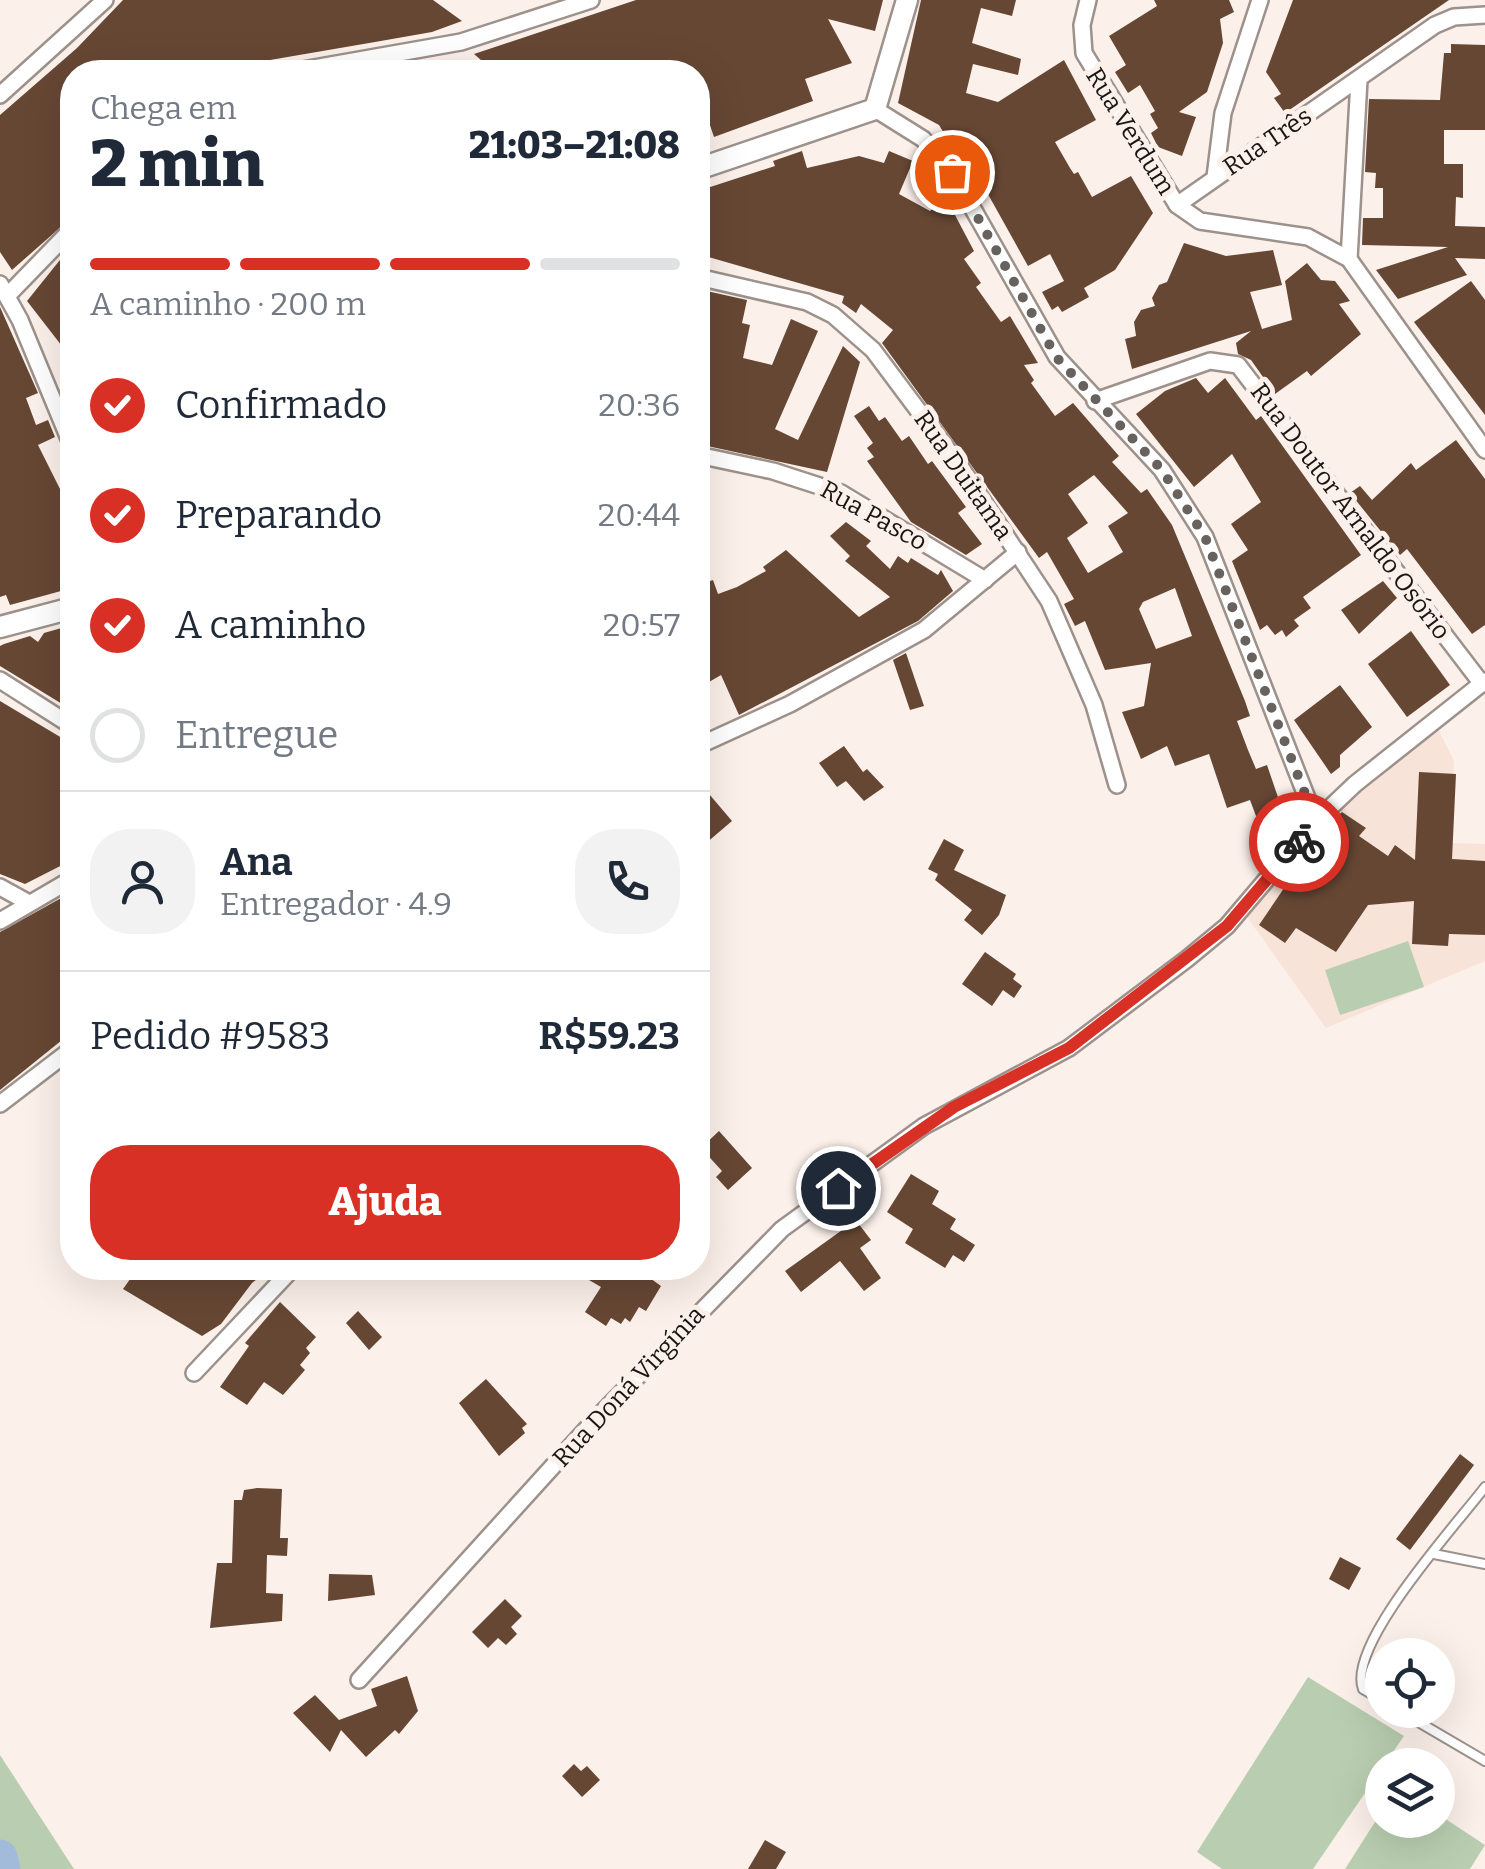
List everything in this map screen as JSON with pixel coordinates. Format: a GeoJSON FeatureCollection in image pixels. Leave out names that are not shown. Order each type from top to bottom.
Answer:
{"type":"FeatureCollection","features":[{"type":"Feature","properties":{"kind":"street"},"geometry":{"type":"LineString","coordinates":[[0,96],[105,0]]}},
{"type":"Feature","properties":{"kind":"street"},"geometry":{"type":"LineString","coordinates":[[358,60],[461,42],[591,0]]}},
{"type":"Feature","properties":{"kind":"street"},"geometry":{"type":"LineString","coordinates":[[875,109],[907,0]]}},
{"type":"Feature","properties":{"kind":"street","name":"Rua Verdum"},"geometry":{"type":"LineString","coordinates":[[1088,0],[1082,26],[1084,53],[1176,204],[1200,221],[1308,237],[1349,259],[1485,450]]}},
{"type":"Feature","properties":{"kind":"street"},"geometry":{"type":"LineString","coordinates":[[1215,177],[1223,113],[1260,0]]}},
{"type":"Feature","properties":{"kind":"street","name":"Rua Três"},"geometry":{"type":"LineString","coordinates":[[1176,204],[1435,25],[1454,16],[1485,16]]}},
{"type":"Feature","properties":{"kind":"street"},"geometry":{"type":"LineString","coordinates":[[1349,259],[1359,80]]}},
{"type":"Feature","properties":{"kind":"street"},"geometry":{"type":"LineString","coordinates":[[710,164],[875,109]]}},
{"type":"Feature","properties":{"kind":"street"},"geometry":{"type":"LineString","coordinates":[[875,109],[923,139],[952,172],[1057,358],[1162,470],[1205,537],[1316,822]]}},
{"type":"Feature","properties":{"kind":"street"},"geometry":{"type":"LineString","coordinates":[[60,240],[4,290],[60,411]]}},
{"type":"Feature","properties":{"kind":"street","name":"Rua Duitama"},"geometry":{"type":"LineString","coordinates":[[710,280],[807,302],[856,332],[958,465],[1018,552],[1078,660],[1117,785]]}},
{"type":"Feature","properties":{"kind":"street","name":"Rua Doutor Arnaldo Osório"},"geometry":{"type":"LineString","coordinates":[[1095,401],[1210,361],[1232,360],[1483,682]]}},
{"type":"Feature","properties":{"kind":"street","name":"Rua Pasco"},"geometry":{"type":"LineString","coordinates":[[710,458],[773,471],[840,493],[986,580]]}},
{"type":"Feature","properties":{"kind":"street"},"geometry":{"type":"LineString","coordinates":[[710,741],[790,704],[912,637],[1018,552]]}},
{"type":"Feature","properties":{"kind":"street"},"geometry":{"type":"LineString","coordinates":[[0,627],[60,611]]}},
{"type":"Feature","properties":{"kind":"street"},"geometry":{"type":"LineString","coordinates":[[0,680],[60,718]]}},
{"type":"Feature","properties":{"kind":"street","name":"Rua Doná Virgínia"},"geometry":{"type":"LineString","coordinates":[[359,1680],[606,1408],[782,1229],[924,1126],[1069,1048],[1187,959],[1227,926],[1316,822],[1355,784],[1483,682]]}},
{"type":"Feature","properties":{"kind":"street"},"geometry":{"type":"LineString","coordinates":[[0,921],[60,886]]}},
{"type":"Feature","properties":{"kind":"street"},"geometry":{"type":"LineString","coordinates":[[0,887],[29,903]]}},
{"type":"Feature","properties":{"kind":"street"},"geometry":{"type":"LineString","coordinates":[[0,1104],[60,1058]]}},
{"type":"Feature","properties":{"kind":"street"},"geometry":{"type":"LineString","coordinates":[[194,1373],[282,1280]]}},
{"type":"Feature","properties":{"kind":"lane"},"geometry":{"type":"LineString","coordinates":[[1377,1638],[1397,1600],[1485,1487]]}},
{"type":"Feature","properties":{"kind":"lane"},"geometry":{"type":"LineString","coordinates":[[1434,1554],[1485,1564]]}},
{"type":"Feature","properties":{"kind":"lane"},"geometry":{"type":"LineString","coordinates":[[1365,1660],[1359,1671],[1365,1690]]}},
{"type":"Feature","properties":{"kind":"lane"},"geometry":{"type":"LineString","coordinates":[[1429,1728],[1485,1761]]}},
{"type":"Feature","properties":{"kind":"shaded area"},"geometry":{"type":"Polygon","coordinates":[[[1436,725],[1454,761],[1451,843],[1485,844],[1485,961],[1326,1028],[1243,911],[1349,793],[1436,725]]]}},
{"type":"Feature","properties":{"kind":"green space"},"geometry":{"type":"Polygon","coordinates":[[[1408,941],[1424,987],[1340,1015],[1325,970],[1408,941]]]}},
{"type":"Feature","properties":{"kind":"green space"},"geometry":{"type":"Polygon","coordinates":[[[1308,1677],[1365,1712],[1365,1728],[1391,1728],[1404,1736],[1396,1748],[1365,1748],[1365,1793],[1313,1869],[1222,1869],[1197,1852],[1308,1677]]]}},
{"type":"Feature","properties":{"kind":"green space"},"geometry":{"type":"Polygon","coordinates":[[[0,1755],[74,1869],[0,1869],[0,1755]]]}},
{"type":"Feature","properties":{"kind":"green space"},"geometry":{"type":"Polygon","coordinates":[[[1455,1825],[1485,1845],[1470,1869],[1345,1869],[1365,1838],[1455,1838],[1455,1825]]]}},
{"type":"Feature","properties":{"kind":"building"},"geometry":{"type":"Polygon","coordinates":[[[123,0],[433,0],[462,21],[432,32],[270,60],[63,60],[123,0]]]}},
{"type":"Feature","properties":{"kind":"building"},"geometry":{"type":"Polygon","coordinates":[[[636,0],[883,0],[875,31],[828,19],[852,63],[805,79],[813,101],[714,137],[710,125],[710,60],[481,60],[474,54],[636,0]]]}},
{"type":"Feature","properties":{"kind":"building"},"geometry":{"type":"Polygon","coordinates":[[[921,0],[1016,0],[1012,16],[981,8],[972,43],[1021,59],[1018,75],[973,64],[966,93],[998,102],[1064,60],[1096,120],[1055,142],[1070,168],[1074,174],[1078,172],[1092,197],[1131,176],[1153,213],[1115,270],[1084,288],[1089,297],[1062,312],[1058,306],[1052,310],[1042,292],[1064,281],[1050,254],[1028,266],[960,144],[953,148],[939,125],[898,103],[921,0]]]}},
{"type":"Feature","properties":{"kind":"building"},"geometry":{"type":"Polygon","coordinates":[[[1154,0],[1229,0],[1234,12],[1220,19],[1223,43],[1207,92],[1179,112],[1196,117],[1182,156],[1158,147],[1151,133],[1158,128],[1150,114],[1155,111],[1140,85],[1128,93],[1115,72],[1126,65],[1109,36],[1157,6],[1154,0]]]}},
{"type":"Feature","properties":{"kind":"building"},"geometry":{"type":"Polygon","coordinates":[[[1293,0],[1449,0],[1285,113],[1274,98],[1281,94],[1266,72],[1293,0]]]}},
{"type":"Feature","properties":{"kind":"building"},"geometry":{"type":"Polygon","coordinates":[[[1451,44],[1485,45],[1485,130],[1444,130],[1444,164],[1463,164],[1463,198],[1456,197],[1455,226],[1485,227],[1485,259],[1455,258],[1467,275],[1398,299],[1376,270],[1448,247],[1362,245],[1363,218],[1383,218],[1383,188],[1375,188],[1376,173],[1365,172],[1369,99],[1440,100],[1444,53],[1451,53],[1451,44]]]}},
{"type":"Feature","properties":{"kind":"building"},"geometry":{"type":"Polygon","coordinates":[[[60,63],[60,228],[12,270],[0,252],[0,115],[60,63]]]}},
{"type":"Feature","properties":{"kind":"building"},"geometry":{"type":"Polygon","coordinates":[[[802,151],[807,168],[859,156],[884,163],[889,151],[913,161],[899,194],[930,211],[946,198],[974,251],[964,259],[981,283],[976,287],[1001,322],[1010,316],[1038,363],[1024,365],[1034,380],[1031,383],[1055,416],[1073,403],[1119,456],[1112,462],[1141,493],[1147,489],[1172,525],[1245,701],[1250,716],[1237,721],[1248,750],[1256,769],[1267,765],[1282,809],[1256,816],[1250,800],[1227,808],[1209,754],[1175,766],[1167,746],[1141,759],[1122,712],[1144,706],[1151,663],[1105,670],[1085,621],[1075,626],[1064,604],[1074,599],[1047,552],[1039,558],[882,343],[893,330],[861,304],[856,313],[842,303],[844,296],[710,257],[710,187],[775,166],[773,161],[802,151]],[[1094,475],[1068,494],[1088,523],[1067,538],[1088,573],[1123,552],[1108,526],[1128,513],[1094,475]],[[1175,588],[1143,602],[1139,609],[1156,649],[1192,636],[1175,588]]]}},
{"type":"Feature","properties":{"kind":"building"},"geometry":{"type":"Polygon","coordinates":[[[1184,243],[1226,256],[1273,250],[1282,285],[1250,292],[1262,329],[1292,320],[1285,281],[1307,263],[1321,280],[1335,281],[1350,301],[1339,304],[1361,334],[1311,376],[1307,371],[1275,394],[1251,360],[1238,354],[1236,343],[1251,331],[1132,369],[1125,339],[1136,336],[1134,322],[1141,310],[1155,306],[1152,298],[1159,285],[1167,282],[1184,243]]]}},
{"type":"Feature","properties":{"kind":"building"},"geometry":{"type":"Polygon","coordinates":[[[60,260],[60,344],[27,301],[60,260]]]}},
{"type":"Feature","properties":{"kind":"building"},"geometry":{"type":"Polygon","coordinates":[[[1471,281],[1485,300],[1485,415],[1414,322],[1471,281]]]}},
{"type":"Feature","properties":{"kind":"building"},"geometry":{"type":"Polygon","coordinates":[[[710,292],[747,300],[742,323],[750,325],[743,358],[772,365],[791,319],[818,331],[775,429],[798,440],[843,346],[860,362],[827,472],[710,447],[710,292]]]}},
{"type":"Feature","properties":{"kind":"building"},"geometry":{"type":"Polygon","coordinates":[[[0,307],[38,393],[26,398],[36,425],[48,420],[55,437],[38,445],[60,489],[60,591],[10,605],[6,595],[0,597],[0,307]]]}},
{"type":"Feature","properties":{"kind":"building"},"geometry":{"type":"Polygon","coordinates":[[[1196,378],[1208,393],[1225,378],[1256,420],[1261,416],[1361,555],[1303,597],[1311,608],[1294,620],[1299,626],[1286,637],[1282,630],[1275,635],[1267,625],[1260,630],[1232,561],[1248,550],[1231,524],[1261,502],[1232,454],[1194,487],[1136,414],[1165,391],[1196,378]]]}},
{"type":"Feature","properties":{"kind":"building"},"geometry":{"type":"Polygon","coordinates":[[[869,406],[879,421],[885,417],[902,441],[909,436],[928,464],[932,461],[966,507],[958,513],[982,544],[966,555],[911,522],[867,461],[874,457],[867,448],[873,443],[854,416],[869,406]]]}},
{"type":"Feature","properties":{"kind":"building"},"geometry":{"type":"Polygon","coordinates":[[[1456,440],[1485,479],[1485,625],[1472,634],[1407,549],[1400,555],[1350,493],[1360,486],[1372,500],[1411,463],[1416,470],[1456,440]]]}},
{"type":"Feature","properties":{"kind":"building"},"geometry":{"type":"Polygon","coordinates":[[[846,522],[871,541],[866,546],[890,569],[898,556],[908,563],[911,558],[938,575],[941,570],[953,591],[918,621],[739,715],[721,675],[710,681],[710,581],[713,580],[718,594],[737,587],[766,571],[763,567],[786,550],[859,617],[890,597],[845,561],[850,556],[830,536],[846,522]]]}},
{"type":"Feature","properties":{"kind":"building"},"geometry":{"type":"Polygon","coordinates":[[[1383,581],[1397,598],[1359,634],[1341,610],[1383,581]]]}},
{"type":"Feature","properties":{"kind":"building"},"geometry":{"type":"Polygon","coordinates":[[[60,628],[60,703],[0,666],[0,646],[30,636],[38,642],[44,633],[60,628]]]}},
{"type":"Feature","properties":{"kind":"building"},"geometry":{"type":"Polygon","coordinates":[[[1411,631],[1450,685],[1407,717],[1368,664],[1411,631]]]}},
{"type":"Feature","properties":{"kind":"building"},"geometry":{"type":"Polygon","coordinates":[[[906,653],[924,706],[910,710],[893,660],[906,653]]]}},
{"type":"Feature","properties":{"kind":"building"},"geometry":{"type":"Polygon","coordinates":[[[1340,685],[1372,727],[1340,755],[1340,767],[1331,774],[1294,720],[1340,685]]]}},
{"type":"Feature","properties":{"kind":"building"},"geometry":{"type":"Polygon","coordinates":[[[0,701],[60,737],[60,866],[25,884],[0,874],[0,701]]]}},
{"type":"Feature","properties":{"kind":"building"},"geometry":{"type":"Polygon","coordinates":[[[844,746],[863,772],[867,769],[884,787],[864,801],[846,781],[837,787],[819,763],[844,746]]]}},
{"type":"Feature","properties":{"kind":"building"},"geometry":{"type":"Polygon","coordinates":[[[1419,772],[1456,774],[1452,859],[1485,861],[1485,935],[1449,934],[1448,946],[1412,944],[1414,901],[1368,905],[1336,952],[1296,928],[1285,943],[1259,925],[1325,828],[1342,812],[1366,828],[1359,836],[1388,856],[1395,845],[1415,860],[1419,772]]]}},
{"type":"Feature","properties":{"kind":"building"},"geometry":{"type":"Polygon","coordinates":[[[710,795],[732,821],[710,840],[710,795]]]}},
{"type":"Feature","properties":{"kind":"building"},"geometry":{"type":"Polygon","coordinates":[[[944,839],[964,850],[954,870],[1006,895],[999,915],[982,935],[964,920],[972,910],[935,880],[938,874],[928,869],[944,839]]]}},
{"type":"Feature","properties":{"kind":"building"},"geometry":{"type":"Polygon","coordinates":[[[60,899],[60,1042],[0,1090],[0,932],[60,899]]]}},
{"type":"Feature","properties":{"kind":"building"},"geometry":{"type":"Polygon","coordinates":[[[985,952],[1016,974],[1013,979],[1022,986],[1014,998],[1003,990],[992,1006],[962,984],[985,952]]]}},
{"type":"Feature","properties":{"kind":"building"},"geometry":{"type":"Polygon","coordinates":[[[719,1131],[752,1168],[728,1190],[716,1177],[722,1171],[710,1158],[710,1140],[719,1131]]]}},
{"type":"Feature","properties":{"kind":"building"},"geometry":{"type":"Polygon","coordinates":[[[911,1174],[939,1191],[932,1204],[956,1219],[950,1229],[975,1245],[964,1262],[953,1255],[945,1268],[905,1243],[913,1229],[887,1212],[911,1174]]]}},
{"type":"Feature","properties":{"kind":"building"},"geometry":{"type":"Polygon","coordinates":[[[852,1223],[858,1223],[871,1240],[860,1248],[881,1278],[864,1291],[840,1261],[801,1292],[785,1271],[852,1223]]]}},
{"type":"Feature","properties":{"kind":"building"},"geometry":{"type":"Polygon","coordinates":[[[129,1280],[256,1280],[221,1324],[202,1336],[123,1289],[129,1280]]]}},
{"type":"Feature","properties":{"kind":"building"},"geometry":{"type":"Polygon","coordinates":[[[589,1280],[653,1280],[661,1286],[646,1311],[639,1307],[630,1322],[625,1318],[621,1324],[611,1318],[606,1326],[585,1312],[601,1287],[589,1280]]]}},
{"type":"Feature","properties":{"kind":"building"},"geometry":{"type":"Polygon","coordinates":[[[280,1302],[316,1337],[306,1348],[310,1353],[300,1365],[305,1370],[283,1395],[264,1382],[247,1405],[220,1387],[249,1346],[245,1343],[280,1302]]]}},
{"type":"Feature","properties":{"kind":"building"},"geometry":{"type":"Polygon","coordinates":[[[358,1311],[382,1337],[369,1350],[346,1323],[358,1311]]]}},
{"type":"Feature","properties":{"kind":"building"},"geometry":{"type":"Polygon","coordinates":[[[486,1379],[527,1424],[522,1428],[525,1433],[499,1456],[459,1403],[486,1379]]]}},
{"type":"Feature","properties":{"kind":"building"},"geometry":{"type":"Polygon","coordinates":[[[1460,1454],[1474,1465],[1410,1550],[1396,1539],[1460,1454]]]}},
{"type":"Feature","properties":{"kind":"building"},"geometry":{"type":"Polygon","coordinates":[[[282,1489],[280,1538],[288,1538],[287,1556],[267,1555],[266,1593],[283,1594],[282,1621],[210,1628],[217,1563],[232,1563],[234,1500],[242,1500],[244,1490],[282,1489]]]}},
{"type":"Feature","properties":{"kind":"building"},"geometry":{"type":"Polygon","coordinates":[[[1340,1557],[1361,1568],[1349,1590],[1329,1579],[1340,1557]]]}},
{"type":"Feature","properties":{"kind":"building"},"geometry":{"type":"Polygon","coordinates":[[[329,1574],[372,1575],[375,1595],[328,1601],[329,1574]]]}},
{"type":"Feature","properties":{"kind":"building"},"geometry":{"type":"Polygon","coordinates":[[[505,1599],[522,1616],[511,1627],[517,1634],[506,1645],[498,1638],[488,1648],[472,1632],[505,1599]]]}},
{"type":"Feature","properties":{"kind":"building"},"geometry":{"type":"Polygon","coordinates":[[[407,1676],[418,1711],[399,1734],[395,1730],[366,1757],[341,1730],[330,1752],[293,1713],[315,1695],[339,1720],[377,1706],[371,1689],[407,1676]]]}},
{"type":"Feature","properties":{"kind":"building"},"geometry":{"type":"Polygon","coordinates":[[[574,1764],[581,1771],[587,1766],[600,1780],[582,1797],[562,1776],[574,1764]]]}},
{"type":"Feature","properties":{"kind":"building"},"geometry":{"type":"Polygon","coordinates":[[[765,1840],[786,1852],[776,1869],[748,1869],[765,1840]]]}},
{"type":"Feature","properties":{"kind":"waterway"},"geometry":{"type":"LineString","coordinates":[[0,1857],[3,1869]]}},
{"type":"Feature","properties":{"kind":"way so far"},"geometry":{"type":"LineString","coordinates":[[952,172],[977,210],[1057,358],[1162,470],[1205,537],[1316,822],[1299,842]]}},
{"type":"Feature","properties":{"kind":"route"},"geometry":{"type":"LineString","coordinates":[[838,1188],[954,1107],[1069,1048],[1227,926],[1299,842]]}}]}
